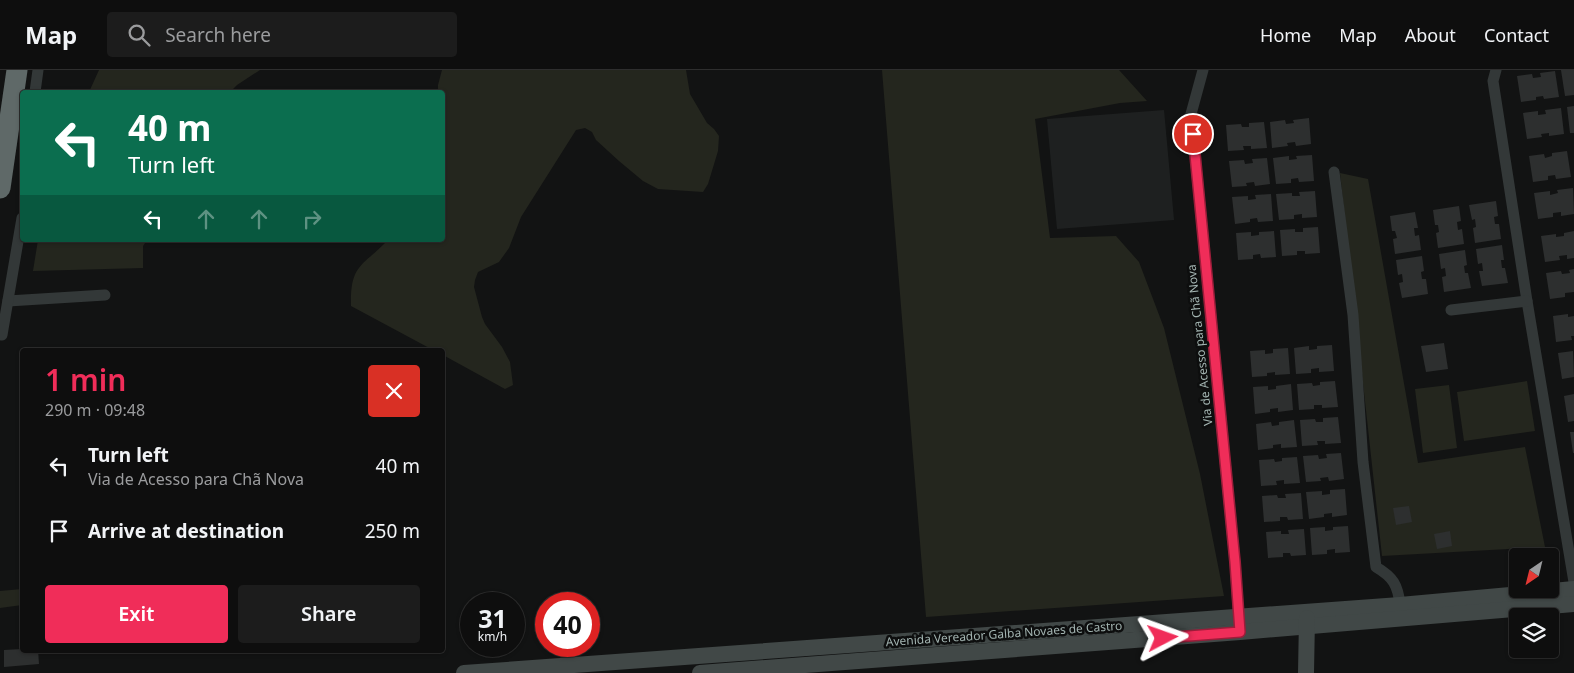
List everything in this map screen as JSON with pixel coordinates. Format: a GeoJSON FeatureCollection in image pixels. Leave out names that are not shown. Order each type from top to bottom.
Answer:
{"type":"FeatureCollection","features":[{"type":"Feature","properties":{"kind":"highway"},"geometry":{"type":"LineString","coordinates":[[0,188],[17,70]]}},
{"type":"Feature","properties":{"kind":"street"},"geometry":{"type":"LineString","coordinates":[[35,90],[38,70]]}},
{"type":"Feature","properties":{"kind":"street","name":"Via de Acesso para Chã Nova"},"geometry":{"type":"LineString","coordinates":[[1203,70],[1191,114],[1240,632]]}},
{"type":"Feature","properties":{"kind":"street"},"geometry":{"type":"LineString","coordinates":[[1496,70],[1493,82],[1527,301],[1570,543],[1574,582]]}},
{"type":"Feature","properties":{"kind":"street"},"geometry":{"type":"LineString","coordinates":[[1334,172],[1352,306],[1363,462],[1376,567],[1388,575],[1398,590],[1400,605]]}},
{"type":"Feature","properties":{"kind":"street"},"geometry":{"type":"LineString","coordinates":[[2,335],[20,230]]}},
{"type":"Feature","properties":{"kind":"street"},"geometry":{"type":"LineString","coordinates":[[8,301],[105,295]]}},
{"type":"Feature","properties":{"kind":"street"},"geometry":{"type":"LineString","coordinates":[[1451,310],[1527,301]]}},
{"type":"Feature","properties":{"kind":"street","name":"Avenida Vereador Galba Novaes de Castro"},"geometry":{"type":"LineString","coordinates":[[700,673],[1240,632],[1307,619],[1400,605],[1574,589]]}},
{"type":"Feature","properties":{"kind":"street","name":"Avenida Vereador Galba Novaes de Castro"},"geometry":{"type":"LineString","coordinates":[[464,673],[719,656],[1239,616],[1307,619],[1574,604]]}},
{"type":"Feature","properties":{"kind":"street"},"geometry":{"type":"LineString","coordinates":[[1306,673],[1307,619]]}},
{"type":"Feature","properties":{"kind":"shaded area"},"geometry":{"type":"Polygon","coordinates":[[[99,70],[260,70],[232,90],[90,90],[99,70]]]}},
{"type":"Feature","properties":{"kind":"shaded area"},"geometry":{"type":"Polygon","coordinates":[[[442,70],[686,70],[690,94],[707,123],[719,136],[718,151],[708,184],[703,192],[658,189],[643,181],[619,161],[596,140],[592,132],[585,128],[576,130],[521,217],[509,248],[499,262],[478,272],[475,280],[474,287],[482,317],[510,362],[513,385],[505,389],[445,356],[445,348],[429,348],[351,306],[351,292],[355,274],[359,267],[386,242],[445,242],[445,90],[438,90],[442,70]]]}},
{"type":"Feature","properties":{"kind":"shaded area"},"geometry":{"type":"Polygon","coordinates":[[[882,70],[1119,70],[1147,101],[1120,103],[1035,119],[1050,238],[1116,236],[1139,262],[1164,328],[1200,474],[1224,596],[926,617],[882,70]]]}},
{"type":"Feature","properties":{"kind":"shaded area"},"geometry":{"type":"Polygon","coordinates":[[[1164,110],[1174,220],[1057,229],[1047,119],[1164,110]]]}},
{"type":"Feature","properties":{"kind":"shaded area"},"geometry":{"type":"Polygon","coordinates":[[[1340,173],[1368,179],[1418,463],[1525,447],[1545,547],[1382,556],[1340,173]]]}},
{"type":"Feature","properties":{"kind":"shaded area"},"geometry":{"type":"Polygon","coordinates":[[[38,242],[146,242],[143,246],[143,268],[33,271],[38,242]]]}},
{"type":"Feature","properties":{"kind":"shaded area"},"geometry":{"type":"Polygon","coordinates":[[[1527,381],[1535,431],[1464,441],[1457,392],[1527,381]]]}},
{"type":"Feature","properties":{"kind":"shaded area"},"geometry":{"type":"Polygon","coordinates":[[[1449,385],[1457,448],[1423,453],[1415,389],[1449,385]]]}},
{"type":"Feature","properties":{"kind":"shaded area"},"geometry":{"type":"Polygon","coordinates":[[[20,589],[20,605],[0,608],[0,591],[20,589]]]}},
{"type":"Feature","properties":{"kind":"building"},"geometry":{"type":"Polygon","coordinates":[[[1561,70],[1574,70],[1574,95],[1565,96],[1561,70]]]}},
{"type":"Feature","properties":{"kind":"building"},"geometry":{"type":"Polygon","coordinates":[[[1555,71],[1559,97],[1544,99],[1543,96],[1536,97],[1536,100],[1521,102],[1517,76],[1532,74],[1533,78],[1541,77],[1540,73],[1555,71]]]}},
{"type":"Feature","properties":{"kind":"building"},"geometry":{"type":"Polygon","coordinates":[[[1574,106],[1574,133],[1570,133],[1567,107],[1574,106]]]}},
{"type":"Feature","properties":{"kind":"building"},"geometry":{"type":"Polygon","coordinates":[[[1561,108],[1564,134],[1549,136],[1549,133],[1541,134],[1542,137],[1527,139],[1523,113],[1538,111],[1538,115],[1546,114],[1545,110],[1561,108]]]}},
{"type":"Feature","properties":{"kind":"building"},"geometry":{"type":"Polygon","coordinates":[[[1309,118],[1311,144],[1296,146],[1295,142],[1287,143],[1288,146],[1272,148],[1270,122],[1285,120],[1286,124],[1294,123],[1293,120],[1309,118]]]}},
{"type":"Feature","properties":{"kind":"building"},"geometry":{"type":"Polygon","coordinates":[[[1264,122],[1267,148],[1251,149],[1251,146],[1243,146],[1244,150],[1228,151],[1226,125],[1241,124],[1242,127],[1249,127],[1249,123],[1264,122]]]}},
{"type":"Feature","properties":{"kind":"building"},"geometry":{"type":"Polygon","coordinates":[[[1567,151],[1571,177],[1556,179],[1555,175],[1548,176],[1548,180],[1533,182],[1529,156],[1544,154],[1545,158],[1552,156],[1552,153],[1567,151]]]}},
{"type":"Feature","properties":{"kind":"building"},"geometry":{"type":"Polygon","coordinates":[[[1312,155],[1314,181],[1299,182],[1298,178],[1291,179],[1291,183],[1276,184],[1273,158],[1289,156],[1289,160],[1297,159],[1296,156],[1312,155]]]}},
{"type":"Feature","properties":{"kind":"building"},"geometry":{"type":"Polygon","coordinates":[[[1267,158],[1270,184],[1255,186],[1254,182],[1246,183],[1247,186],[1232,187],[1229,161],[1244,160],[1245,164],[1253,163],[1252,159],[1267,158]]]}},
{"type":"Feature","properties":{"kind":"building"},"geometry":{"type":"Polygon","coordinates":[[[1573,188],[1574,214],[1561,216],[1561,212],[1553,213],[1553,217],[1538,219],[1534,193],[1550,191],[1550,195],[1558,193],[1557,190],[1573,188]]]}},
{"type":"Feature","properties":{"kind":"building"},"geometry":{"type":"Polygon","coordinates":[[[1315,191],[1317,217],[1302,218],[1302,214],[1294,215],[1294,219],[1279,220],[1276,194],[1292,193],[1292,196],[1300,196],[1299,192],[1315,191]]]}},
{"type":"Feature","properties":{"kind":"building"},"geometry":{"type":"Polygon","coordinates":[[[1271,194],[1273,221],[1258,222],[1257,218],[1250,219],[1250,222],[1235,224],[1232,197],[1248,196],[1248,200],[1256,199],[1255,195],[1271,194]]]}},
{"type":"Feature","properties":{"kind":"building"},"geometry":{"type":"Polygon","coordinates":[[[1496,201],[1498,216],[1494,217],[1495,224],[1499,224],[1501,239],[1475,243],[1473,228],[1476,227],[1475,219],[1472,220],[1469,205],[1496,201]]]}},
{"type":"Feature","properties":{"kind":"building"},"geometry":{"type":"Polygon","coordinates":[[[1459,206],[1461,221],[1457,222],[1458,230],[1462,229],[1464,244],[1438,248],[1436,233],[1439,232],[1438,225],[1435,225],[1433,210],[1459,206]]]}},
{"type":"Feature","properties":{"kind":"building"},"geometry":{"type":"Polygon","coordinates":[[[1415,212],[1418,228],[1414,228],[1415,236],[1419,235],[1421,250],[1395,254],[1393,239],[1397,238],[1395,231],[1392,231],[1390,216],[1415,212]]]}},
{"type":"Feature","properties":{"kind":"building"},"geometry":{"type":"Polygon","coordinates":[[[1318,227],[1320,253],[1305,254],[1305,251],[1297,251],[1297,255],[1282,256],[1280,230],[1295,229],[1295,232],[1303,232],[1303,228],[1318,227]]]}},
{"type":"Feature","properties":{"kind":"building"},"geometry":{"type":"Polygon","coordinates":[[[1274,231],[1276,257],[1261,258],[1260,254],[1253,255],[1253,259],[1238,260],[1236,233],[1251,232],[1251,236],[1259,235],[1259,232],[1274,231]]]}},
{"type":"Feature","properties":{"kind":"building"},"geometry":{"type":"Polygon","coordinates":[[[1574,231],[1574,258],[1567,259],[1567,255],[1559,256],[1560,260],[1545,262],[1541,236],[1556,234],[1556,237],[1564,236],[1564,233],[1574,231]]]}},
{"type":"Feature","properties":{"kind":"building"},"geometry":{"type":"Polygon","coordinates":[[[1502,245],[1504,260],[1501,260],[1502,268],[1505,268],[1508,283],[1482,286],[1479,271],[1483,271],[1482,263],[1478,264],[1476,249],[1502,245]]]}},
{"type":"Feature","properties":{"kind":"building"},"geometry":{"type":"Polygon","coordinates":[[[1465,250],[1467,265],[1464,266],[1465,273],[1468,273],[1471,288],[1444,292],[1442,277],[1446,276],[1445,268],[1441,269],[1439,254],[1465,250]]]}},
{"type":"Feature","properties":{"kind":"building"},"geometry":{"type":"Polygon","coordinates":[[[1422,256],[1424,271],[1421,272],[1422,279],[1426,279],[1428,294],[1402,298],[1399,283],[1403,282],[1402,274],[1398,275],[1396,260],[1422,256]]]}},
{"type":"Feature","properties":{"kind":"building"},"geometry":{"type":"Polygon","coordinates":[[[1574,269],[1574,292],[1565,293],[1565,297],[1550,299],[1546,273],[1561,271],[1562,274],[1570,273],[1569,270],[1574,269]]]}},
{"type":"Feature","properties":{"kind":"building"},"geometry":{"type":"Polygon","coordinates":[[[1568,314],[1568,317],[1574,316],[1574,336],[1571,336],[1572,340],[1556,342],[1553,316],[1568,314]]]}},
{"type":"Feature","properties":{"kind":"building"},"geometry":{"type":"Polygon","coordinates":[[[1444,343],[1448,369],[1426,372],[1421,346],[1444,343]]]}},
{"type":"Feature","properties":{"kind":"building"},"geometry":{"type":"Polygon","coordinates":[[[1332,345],[1334,371],[1319,372],[1319,368],[1311,369],[1311,373],[1296,374],[1294,348],[1309,346],[1309,350],[1317,349],[1317,346],[1332,345]]]}},
{"type":"Feature","properties":{"kind":"building"},"geometry":{"type":"Polygon","coordinates":[[[1288,348],[1290,374],[1275,375],[1275,372],[1267,373],[1267,376],[1252,377],[1250,351],[1265,350],[1265,354],[1273,353],[1273,349],[1288,348]]]}},
{"type":"Feature","properties":{"kind":"building"},"geometry":{"type":"Polygon","coordinates":[[[1573,351],[1574,377],[1562,379],[1558,353],[1573,351]]]}},
{"type":"Feature","properties":{"kind":"building"},"geometry":{"type":"Polygon","coordinates":[[[1335,381],[1338,407],[1322,408],[1322,405],[1314,405],[1314,409],[1299,410],[1297,384],[1312,383],[1313,386],[1320,385],[1320,382],[1335,381]]]}},
{"type":"Feature","properties":{"kind":"building"},"geometry":{"type":"Polygon","coordinates":[[[1291,384],[1293,410],[1278,412],[1278,408],[1270,409],[1270,412],[1255,414],[1253,387],[1268,386],[1268,390],[1276,389],[1276,386],[1291,384]]]}},
{"type":"Feature","properties":{"kind":"building"},"geometry":{"type":"Polygon","coordinates":[[[1574,394],[1574,421],[1568,422],[1564,396],[1574,394]]]}},
{"type":"Feature","properties":{"kind":"building"},"geometry":{"type":"Polygon","coordinates":[[[1338,417],[1341,443],[1325,444],[1325,441],[1317,441],[1318,445],[1302,446],[1300,420],[1315,419],[1316,422],[1323,422],[1323,418],[1338,417]]]}},
{"type":"Feature","properties":{"kind":"building"},"geometry":{"type":"Polygon","coordinates":[[[1294,420],[1297,447],[1281,448],[1281,444],[1273,445],[1273,448],[1258,450],[1256,424],[1271,422],[1272,426],[1279,425],[1279,422],[1294,420]]]}},
{"type":"Feature","properties":{"kind":"building"},"geometry":{"type":"Polygon","coordinates":[[[1570,432],[1574,432],[1574,453],[1573,453],[1570,432]]]}},
{"type":"Feature","properties":{"kind":"building"},"geometry":{"type":"Polygon","coordinates":[[[1341,453],[1344,479],[1329,481],[1328,477],[1320,478],[1321,481],[1306,482],[1303,456],[1318,455],[1319,459],[1327,458],[1326,454],[1341,453]]]}},
{"type":"Feature","properties":{"kind":"building"},"geometry":{"type":"Polygon","coordinates":[[[1297,457],[1300,483],[1284,484],[1284,480],[1276,481],[1277,485],[1261,486],[1259,460],[1274,459],[1275,462],[1282,461],[1282,458],[1297,457]]]}},
{"type":"Feature","properties":{"kind":"building"},"geometry":{"type":"Polygon","coordinates":[[[1345,489],[1347,515],[1332,517],[1332,513],[1324,514],[1324,517],[1309,519],[1306,492],[1322,491],[1322,495],[1330,494],[1330,490],[1345,489]]]}},
{"type":"Feature","properties":{"kind":"building"},"geometry":{"type":"Polygon","coordinates":[[[1301,493],[1303,519],[1288,520],[1287,517],[1280,517],[1280,521],[1264,522],[1262,496],[1277,495],[1278,498],[1286,498],[1285,494],[1301,493]]]}},
{"type":"Feature","properties":{"kind":"building"},"geometry":{"type":"Polygon","coordinates":[[[1409,506],[1412,522],[1396,525],[1393,508],[1409,506]]]}},
{"type":"Feature","properties":{"kind":"building"},"geometry":{"type":"Polygon","coordinates":[[[1348,526],[1350,552],[1335,553],[1335,549],[1327,550],[1327,554],[1312,555],[1310,528],[1325,527],[1325,531],[1333,530],[1333,527],[1348,526]]]}},
{"type":"Feature","properties":{"kind":"building"},"geometry":{"type":"Polygon","coordinates":[[[1304,529],[1306,555],[1291,556],[1290,553],[1283,553],[1283,557],[1268,558],[1266,532],[1281,531],[1281,534],[1289,534],[1288,530],[1304,529]]]}},
{"type":"Feature","properties":{"kind":"building"},"geometry":{"type":"Polygon","coordinates":[[[1450,531],[1452,546],[1437,549],[1434,534],[1450,531]]]}},
{"type":"Feature","properties":{"kind":"building"},"geometry":{"type":"Polygon","coordinates":[[[20,649],[20,653],[38,653],[39,664],[4,667],[4,650],[20,649]]]}},
{"type":"Feature","properties":{"kind":"route"},"geometry":{"type":"LineString","coordinates":[[1163,638],[1240,632],[1235,562],[1193,134]]}}]}
